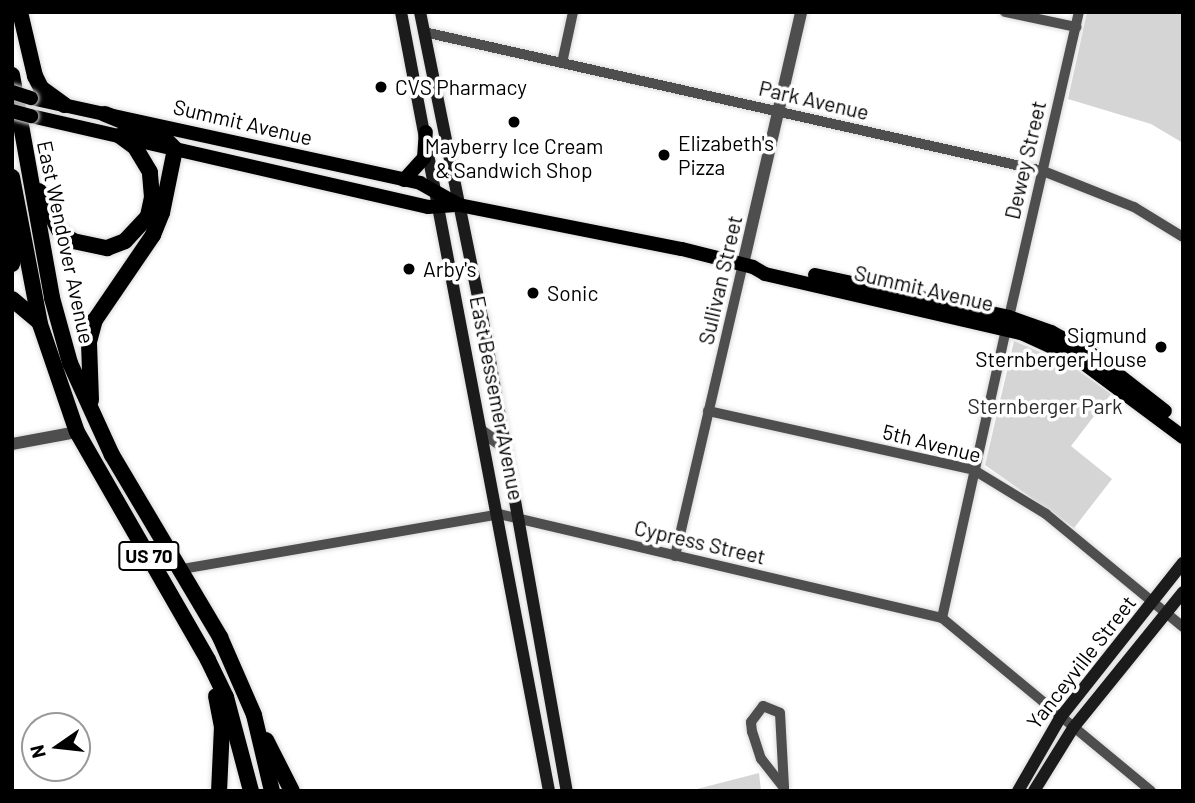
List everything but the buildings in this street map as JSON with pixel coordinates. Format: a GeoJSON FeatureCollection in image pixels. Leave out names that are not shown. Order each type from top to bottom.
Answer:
{"type":"FeatureCollection","features":[{"type":"Feature","properties":{"kind":"highway"},"geometry":{"type":"LineString","coordinates":[[20,12],[35,76],[41,88],[64,105]]}},
{"type":"Feature","properties":{"kind":"highway","name":"East Wendover Avenue"},"geometry":{"type":"LineString","coordinates":[[12,75],[52,298],[70,363],[93,419],[112,455],[220,637],[254,715],[272,791]]}},
{"type":"Feature","properties":{"kind":"highway"},"geometry":{"type":"LineString","coordinates":[[93,419],[89,342],[95,320],[153,235],[162,213],[175,149],[164,138],[105,114]]}},
{"type":"Feature","properties":{"kind":"highway"},"geometry":{"type":"LineString","coordinates":[[28,164],[59,230],[73,241],[107,248],[137,232],[148,216],[152,197],[150,172],[135,147],[120,136]]}},
{"type":"Feature","properties":{"kind":"highway","name":"East Wendover Avenue"},"geometry":{"type":"LineString","coordinates":[[12,177],[40,324],[77,432],[208,660],[226,697],[251,791]]}},
{"type":"Feature","properties":{"kind":"highway"},"geometry":{"type":"LineString","coordinates":[[12,264],[20,218]]}},
{"type":"Feature","properties":{"kind":"highway"},"geometry":{"type":"LineString","coordinates":[[12,299],[40,324]]}},
{"type":"Feature","properties":{"kind":"highway"},"geometry":{"type":"LineString","coordinates":[[77,432],[92,435],[112,455]]}},
{"type":"Feature","properties":{"kind":"highway"},"geometry":{"type":"LineString","coordinates":[[208,660],[222,726],[219,791]]}},
{"type":"Feature","properties":{"kind":"highway"},"geometry":{"type":"LineString","coordinates":[[254,715],[292,791]]}},
{"type":"Feature","properties":{"kind":"main road","name":"East Bessemer Avenue"},"geometry":{"type":"LineString","coordinates":[[401,12],[442,206],[550,791]]}},
{"type":"Feature","properties":{"kind":"main road"},"geometry":{"type":"LineString","coordinates":[[407,12],[414,28],[424,32]]}},
{"type":"Feature","properties":{"kind":"main road","name":"East Bessemer Avenue"},"geometry":{"type":"LineString","coordinates":[[420,12],[506,449],[567,791]]}},
{"type":"Feature","properties":{"kind":"main road","name":"Summit Avenue"},"geometry":{"type":"LineString","coordinates":[[12,92],[404,180],[439,191],[459,205]]}},
{"type":"Feature","properties":{"kind":"main road","name":"Summit Avenue"},"geometry":{"type":"LineString","coordinates":[[12,111],[342,189],[442,206],[459,205],[748,265],[788,268],[1051,332],[1093,355],[1183,425]]}},
{"type":"Feature","properties":{"kind":"main road"},"geometry":{"type":"LineString","coordinates":[[404,180],[424,158],[426,132]]}},
{"type":"Feature","properties":{"kind":"main road","name":"Summit Avenue"},"geometry":{"type":"LineString","coordinates":[[1007,323],[1078,359],[1183,437]]}},
{"type":"Feature","properties":{"kind":"main road","name":"Yanceyville Street"},"geometry":{"type":"LineString","coordinates":[[1018,791],[1060,718],[1183,563]]}},
{"type":"Feature","properties":{"kind":"main road","name":"Yanceyville Street"},"geometry":{"type":"LineString","coordinates":[[1034,791],[1073,728],[1183,592]]}},
{"type":"Feature","properties":{"kind":"street"},"geometry":{"type":"LineString","coordinates":[[562,63],[573,12]]}},
{"type":"Feature","properties":{"kind":"street","name":"Sullivan Street"},"geometry":{"type":"LineString","coordinates":[[675,556],[708,411],[748,265],[801,12]]}},
{"type":"Feature","properties":{"kind":"street"},"geometry":{"type":"LineString","coordinates":[[1005,12],[1076,27]]}},
{"type":"Feature","properties":{"kind":"street","name":"Dewey Street"},"geometry":{"type":"LineString","coordinates":[[942,618],[1079,12]]}},
{"type":"Feature","properties":{"kind":"street","name":"Park Avenue"},"geometry":{"type":"LineString","coordinates":[[424,32],[1042,171],[1134,207],[1183,237]]}},
{"type":"Feature","properties":{"kind":"street","name":"5th Avenue"},"geometry":{"type":"LineString","coordinates":[[708,411],[974,470],[1046,514],[1183,627]]}},
{"type":"Feature","properties":{"kind":"street"},"geometry":{"type":"LineString","coordinates":[[12,444],[77,432]]}},
{"type":"Feature","properties":{"kind":"street"},"geometry":{"type":"LineString","coordinates":[[483,432],[506,449]]}},
{"type":"Feature","properties":{"kind":"street","name":"Cypress Street"},"geometry":{"type":"LineString","coordinates":[[182,569],[499,514],[942,618],[1060,718],[1152,791]]}},
{"type":"Feature","properties":{"kind":"street"},"geometry":{"type":"LineString","coordinates":[[763,706],[780,713],[785,789],[761,759],[752,733],[754,716],[763,706]]}},
{"type":"Feature","properties":{"kind":"green space"},"geometry":{"type":"Polygon","coordinates":[[[1087,12],[1183,12],[1183,143],[1151,124],[1068,99],[1087,12]]]}},
{"type":"Feature","properties":{"kind":"green space","name":"Sternberger Park"},"geometry":{"type":"Polygon","coordinates":[[[1014,341],[1072,366],[1111,394],[1071,446],[1112,479],[1074,528],[985,465],[1014,341]]]}},
{"type":"Feature","properties":{"kind":"green space"},"geometry":{"type":"Polygon","coordinates":[[[759,773],[761,791],[693,791],[693,790],[759,773]]]}},
{"type":"Feature","properties":{"kind":"place","name":"CVS Pharmacy"},"geometry":{"type":"Point","coordinates":[381,87]}},
{"type":"Feature","properties":{"kind":"place","name":"Mayberry Ice Cream & Sandwich Shop"},"geometry":{"type":"Point","coordinates":[514,122]}},
{"type":"Feature","properties":{"kind":"place","name":"Elizabeth's Pizza"},"geometry":{"type":"Point","coordinates":[664,155]}},
{"type":"Feature","properties":{"kind":"place","name":"Arby's"},"geometry":{"type":"Point","coordinates":[409,269]}},
{"type":"Feature","properties":{"kind":"place","name":"Sonic"},"geometry":{"type":"Point","coordinates":[533,293]}},
{"type":"Feature","properties":{"kind":"place","name":"Sigmund Sternberger House"},"geometry":{"type":"Point","coordinates":[1161,347]}}]}
